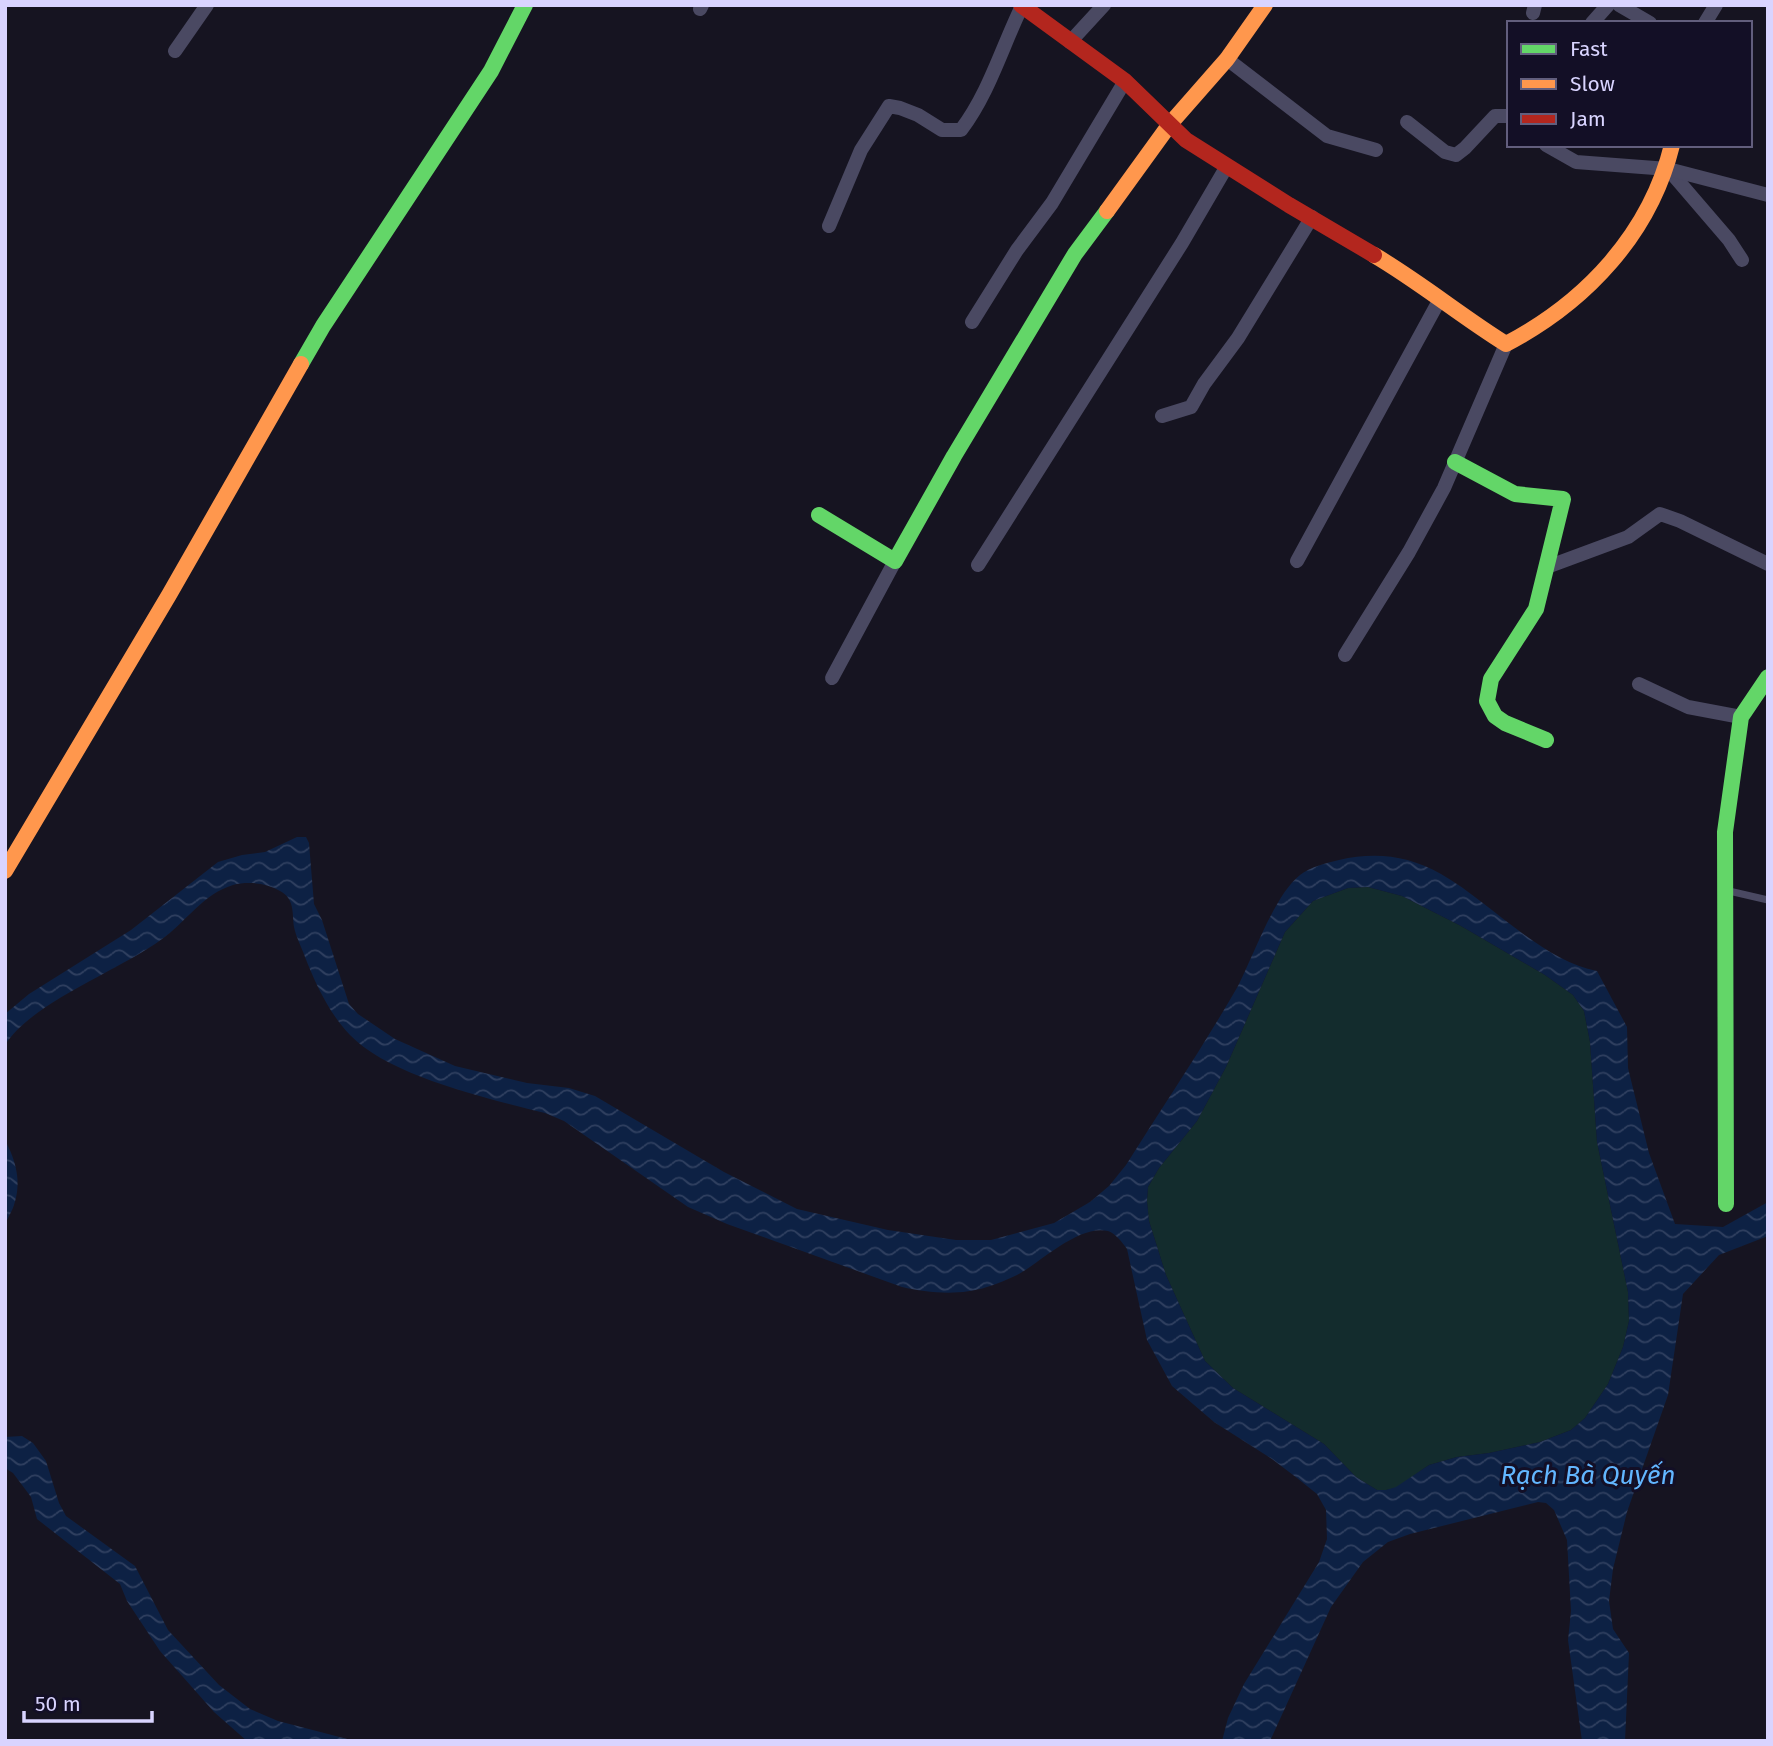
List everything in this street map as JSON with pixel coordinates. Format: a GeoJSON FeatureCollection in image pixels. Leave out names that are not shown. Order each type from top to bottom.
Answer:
{"type":"FeatureCollection","features":[{"type":"Feature","properties":{"kind":"street"},"geometry":{"type":"LineString","coordinates":[[175,51],[207,5]]}},
{"type":"Feature","properties":{"kind":"street"},"geometry":{"type":"LineString","coordinates":[[5,871],[169,595],[323,326],[491,71],[525,5]]}},
{"type":"Feature","properties":{"kind":"street"},"geometry":{"type":"LineString","coordinates":[[1070,42],[1104,5]]}},
{"type":"Feature","properties":{"kind":"street"},"geometry":{"type":"LineString","coordinates":[[832,678],[960,445],[1075,254],[1170,124],[1227,60],[1265,5]]}},
{"type":"Feature","properties":{"kind":"street"},"geometry":{"type":"LineString","coordinates":[[1594,21],[1608,5]]}},
{"type":"Feature","properties":{"kind":"street"},"geometry":{"type":"LineString","coordinates":[[1619,5],[1647,21]]}},
{"type":"Feature","properties":{"kind":"street"},"geometry":{"type":"LineString","coordinates":[[1707,21],[1716,5]]}},
{"type":"Feature","properties":{"kind":"street"},"geometry":{"type":"LineString","coordinates":[[829,226],[862,150],[889,106],[900,107],[942,130],[961,130],[972,116],[990,80],[1022,6],[1125,81],[1186,140],[1412,277],[1466,319],[1506,344]]}},
{"type":"Feature","properties":{"kind":"street"},"geometry":{"type":"LineString","coordinates":[[1227,60],[1327,136],[1376,150]]}},
{"type":"Feature","properties":{"kind":"street"},"geometry":{"type":"LineString","coordinates":[[972,322],[1017,250],[1052,203],[1125,81]]}},
{"type":"Feature","properties":{"kind":"street"},"geometry":{"type":"LineString","coordinates":[[1407,122],[1445,152],[1456,155],[1495,116],[1507,116]]}},
{"type":"Feature","properties":{"kind":"street"},"geometry":{"type":"LineString","coordinates":[[1550,147],[1576,162],[1668,169],[1768,195]]}},
{"type":"Feature","properties":{"kind":"street"},"geometry":{"type":"LineString","coordinates":[[1345,655],[1409,552],[1444,488],[1506,344],[1526,335],[1610,266],[1650,207],[1668,169],[1672,147]]}},
{"type":"Feature","properties":{"kind":"street"},"geometry":{"type":"LineString","coordinates":[[978,565],[1168,265],[1227,166]]}},
{"type":"Feature","properties":{"kind":"street"},"geometry":{"type":"LineString","coordinates":[[1668,169],[1729,240],[1742,260]]}},
{"type":"Feature","properties":{"kind":"street"},"geometry":{"type":"LineString","coordinates":[[1162,416],[1191,407],[1204,384],[1238,338],[1311,217]]}},
{"type":"Feature","properties":{"kind":"street"},"geometry":{"type":"LineString","coordinates":[[1297,561],[1440,299]]}},
{"type":"Feature","properties":{"kind":"street"},"geometry":{"type":"LineString","coordinates":[[1455,462],[1515,494],[1563,499],[1536,609],[1490,679],[1487,701],[1495,716],[1505,723],[1546,740]]}},
{"type":"Feature","properties":{"kind":"street"},"geometry":{"type":"LineString","coordinates":[[1547,566],[1628,537],[1660,514],[1768,564]]}},
{"type":"Feature","properties":{"kind":"street"},"geometry":{"type":"LineString","coordinates":[[819,515],[895,561]]}},
{"type":"Feature","properties":{"kind":"street"},"geometry":{"type":"LineString","coordinates":[[1726,1204],[1725,832],[1741,718],[1768,677]]}},
{"type":"Feature","properties":{"kind":"street"},"geometry":{"type":"LineString","coordinates":[[1639,684],[1688,707],[1741,718]]}},
{"type":"Feature","properties":{"kind":"lane"},"geometry":{"type":"LineString","coordinates":[[1725,891],[1768,900]]}},
{"type":"Feature","properties":{"kind":"green space"},"geometry":{"type":"Polygon","coordinates":[[[1368,887],[1402,896],[1461,926],[1545,975],[1573,995],[1584,1011],[1590,1042],[1597,1142],[1628,1292],[1629,1321],[1623,1347],[1608,1384],[1585,1418],[1571,1430],[1540,1442],[1457,1457],[1429,1465],[1396,1488],[1386,1490],[1377,1490],[1356,1477],[1324,1444],[1233,1388],[1205,1361],[1166,1275],[1149,1221],[1147,1201],[1148,1187],[1159,1168],[1197,1121],[1226,1067],[1285,932],[1313,901],[1348,888],[1368,887]]]}},
{"type":"Feature","properties":{"kind":"water","name":"Rạch Bà Quyến"},"geometry":{"type":"Polygon","coordinates":[[[297,837],[306,837],[309,843],[314,904],[322,920],[349,1004],[358,1014],[395,1039],[455,1066],[527,1083],[569,1088],[595,1096],[724,1172],[797,1209],[888,1230],[956,1240],[991,1240],[1054,1223],[1090,1202],[1109,1186],[1126,1165],[1225,1009],[1282,896],[1300,875],[1313,868],[1365,856],[1391,857],[1416,863],[1441,874],[1556,955],[1597,971],[1627,1027],[1628,1068],[1649,1153],[1675,1224],[1723,1227],[1768,1202],[1768,1236],[1719,1255],[1683,1294],[1668,1395],[1627,1512],[1613,1569],[1609,1601],[1613,1629],[1629,1653],[1625,1741],[1582,1741],[1568,1640],[1571,1611],[1567,1540],[1554,1510],[1546,1503],[1538,1502],[1388,1542],[1363,1562],[1331,1607],[1270,1741],[1222,1741],[1228,1718],[1244,1684],[1319,1562],[1327,1539],[1326,1510],[1317,1494],[1272,1459],[1214,1422],[1172,1386],[1147,1340],[1127,1249],[1108,1231],[1097,1230],[1073,1238],[1017,1275],[995,1284],[966,1292],[944,1293],[902,1287],[727,1224],[688,1207],[564,1121],[545,1113],[441,1084],[389,1063],[367,1050],[342,1026],[324,998],[296,935],[288,898],[275,888],[263,885],[239,884],[222,889],[162,939],[35,1015],[18,1029],[5,1045],[5,1014],[29,994],[131,930],[218,862],[265,852],[297,837]],[[1368,887],[1348,888],[1313,901],[1285,932],[1226,1067],[1197,1121],[1159,1168],[1148,1187],[1147,1201],[1149,1221],[1166,1275],[1205,1361],[1233,1388],[1324,1444],[1356,1477],[1377,1490],[1396,1487],[1429,1465],[1457,1457],[1540,1442],[1571,1430],[1585,1418],[1608,1384],[1623,1347],[1629,1321],[1628,1292],[1597,1142],[1590,1042],[1584,1011],[1573,995],[1545,975],[1461,926],[1402,896],[1368,887]]]}},
{"type":"Feature","properties":{"kind":"water"},"geometry":{"type":"Polygon","coordinates":[[[5,1140],[15,1164],[18,1188],[5,1226],[5,1140]]]}},
{"type":"Feature","properties":{"kind":"water"},"geometry":{"type":"Polygon","coordinates":[[[22,1436],[33,1443],[46,1461],[59,1503],[66,1516],[135,1566],[168,1630],[219,1685],[250,1709],[278,1721],[355,1741],[247,1741],[214,1712],[160,1651],[127,1601],[120,1584],[37,1519],[31,1497],[13,1473],[5,1468],[5,1437],[22,1436]]]}},
{"type":"Feature","properties":{"kind":"traffic: fast"},"geometry":{"type":"LineString","coordinates":[[301,364],[323,326],[491,71],[525,5]]}},
{"type":"Feature","properties":{"kind":"traffic: fast"},"geometry":{"type":"LineString","coordinates":[[819,515],[895,561],[954,456],[1075,254],[1107,211]]}},
{"type":"Feature","properties":{"kind":"traffic: fast"},"geometry":{"type":"LineString","coordinates":[[1455,462],[1515,494],[1563,499],[1536,609],[1491,679],[1487,701],[1495,716],[1505,723],[1546,740]]}},
{"type":"Feature","properties":{"kind":"traffic: fast"},"geometry":{"type":"LineString","coordinates":[[1726,1204],[1725,832],[1741,717],[1768,677]]}},
{"type":"Feature","properties":{"kind":"traffic: slow"},"geometry":{"type":"LineString","coordinates":[[1107,211],[1170,124],[1227,59],[1265,5]]}},
{"type":"Feature","properties":{"kind":"traffic: slow"},"geometry":{"type":"LineString","coordinates":[[1374,255],[1506,344],[1563,308],[1611,262],[1648,208],[1671,147]]}},
{"type":"Feature","properties":{"kind":"traffic: slow"},"geometry":{"type":"LineString","coordinates":[[5,871],[169,595],[301,364]]}},
{"type":"Feature","properties":{"kind":"traffic: jam"},"geometry":{"type":"LineString","coordinates":[[1021,5],[1125,81],[1186,140],[1374,255]]}}]}
